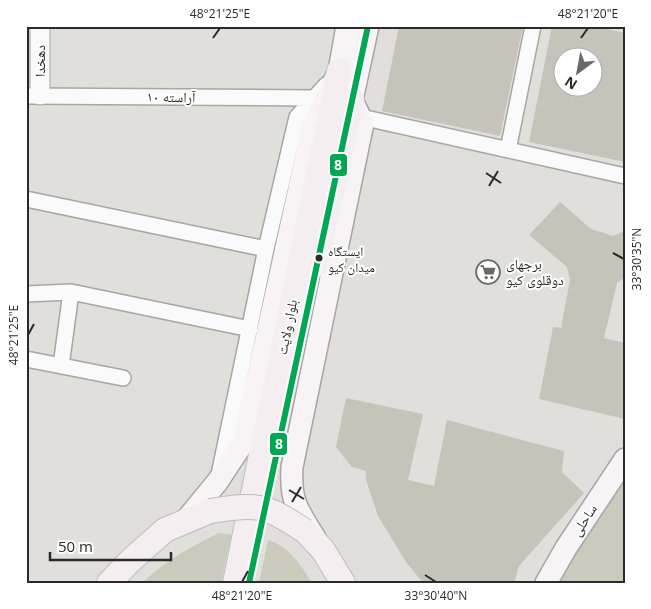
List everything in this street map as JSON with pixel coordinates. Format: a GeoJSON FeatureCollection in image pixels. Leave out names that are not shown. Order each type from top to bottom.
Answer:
{"type":"FeatureCollection","features":[{"type":"Feature","properties":{"kind":"main road"},"geometry":{"type":"LineString","coordinates":[[186,520],[218,480],[243,443],[313,126],[339,71],[347,26]]}},
{"type":"Feature","properties":{"kind":"main road"},"geometry":{"type":"LineString","coordinates":[[343,583],[300,514],[291,489],[292,467],[364,123],[356,109],[368,26]]}},
{"type":"Feature","properties":{"kind":"main road","name":"بلوار ولایت"},"geometry":{"type":"LineString","coordinates":[[234,583],[339,71]]}},
{"type":"Feature","properties":{"kind":"main road","name":"بلوار ولایت"},"geometry":{"type":"LineString","coordinates":[[249,583],[356,109]]}},
{"type":"Feature","properties":{"kind":"main road","name":"ساحلی"},"geometry":{"type":"LineString","coordinates":[[546,583],[566,548],[625,459]]}},
{"type":"Feature","properties":{"kind":"main road"},"geometry":{"type":"LineString","coordinates":[[109,583],[130,561],[165,530],[210,511],[260,508],[284,518],[305,531],[323,550]]}},
{"type":"Feature","properties":{"kind":"street","name":"دهخدا"},"geometry":{"type":"LineString","coordinates":[[33,96],[40,26]]}},
{"type":"Feature","properties":{"kind":"street"},"geometry":{"type":"LineString","coordinates":[[508,150],[533,26]]}},
{"type":"Feature","properties":{"kind":"street"},"geometry":{"type":"LineString","coordinates":[[218,480],[266,249],[297,117],[339,71]]}},
{"type":"Feature","properties":{"kind":"street","name":"آراسته ۱۰"},"geometry":{"type":"LineString","coordinates":[[33,96],[315,98]]}},
{"type":"Feature","properties":{"kind":"street"},"geometry":{"type":"LineString","coordinates":[[356,109],[508,150],[625,176]]}},
{"type":"Feature","properties":{"kind":"street"},"geometry":{"type":"LineString","coordinates":[[26,199],[266,249]]}},
{"type":"Feature","properties":{"kind":"street"},"geometry":{"type":"LineString","coordinates":[[26,294],[71,292],[250,329]]}},
{"type":"Feature","properties":{"kind":"street"},"geometry":{"type":"LineString","coordinates":[[61,366],[71,292]]}},
{"type":"Feature","properties":{"kind":"street"},"geometry":{"type":"LineString","coordinates":[[26,360],[123,378]]}},
{"type":"Feature","properties":{"kind":"shaded area"},"geometry":{"type":"Polygon","coordinates":[[[625,476],[625,583],[557,583],[574,550],[625,476]]]}},
{"type":"Feature","properties":{"kind":"shaded area"},"geometry":{"type":"Polygon","coordinates":[[[219,533],[234,535],[228,550],[221,583],[142,583],[178,555],[219,533]]]}},
{"type":"Feature","properties":{"kind":"shaded area"},"geometry":{"type":"Polygon","coordinates":[[[268,540],[289,552],[312,583],[259,583],[268,540]]]}},
{"type":"Feature","properties":{"kind":"building"},"geometry":{"type":"Polygon","coordinates":[[[399,26],[523,26],[500,136],[382,111],[399,26]]]}},
{"type":"Feature","properties":{"kind":"building"},"geometry":{"type":"Polygon","coordinates":[[[552,26],[593,26],[625,33],[625,162],[529,142],[552,26]]]}},
{"type":"Feature","properties":{"kind":"building"},"geometry":{"type":"Polygon","coordinates":[[[560,202],[591,229],[613,236],[625,231],[625,277],[617,283],[604,338],[625,343],[625,419],[539,399],[553,327],[561,328],[570,280],[567,267],[529,235],[560,202]]]}},
{"type":"Feature","properties":{"kind":"building"},"geometry":{"type":"Polygon","coordinates":[[[346,398],[423,414],[408,480],[434,486],[447,420],[564,451],[562,472],[584,493],[519,566],[514,583],[423,583],[406,562],[378,516],[366,480],[366,471],[352,467],[336,447],[346,398]]]}},
{"type":"Feature","properties":{"kind":"transit line","name":"8"},"geometry":{"type":"LineString","coordinates":[[249,583],[368,26]]}},
{"type":"Feature","properties":{"kind":"place","name":"ایستگاه میدان کیو"},"geometry":{"type":"Point","coordinates":[319,258]}},
{"type":"Feature","properties":{"kind":"place","name":"برجهای دوقلوی کیو"},"geometry":{"type":"Point","coordinates":[488,272]}}]}
